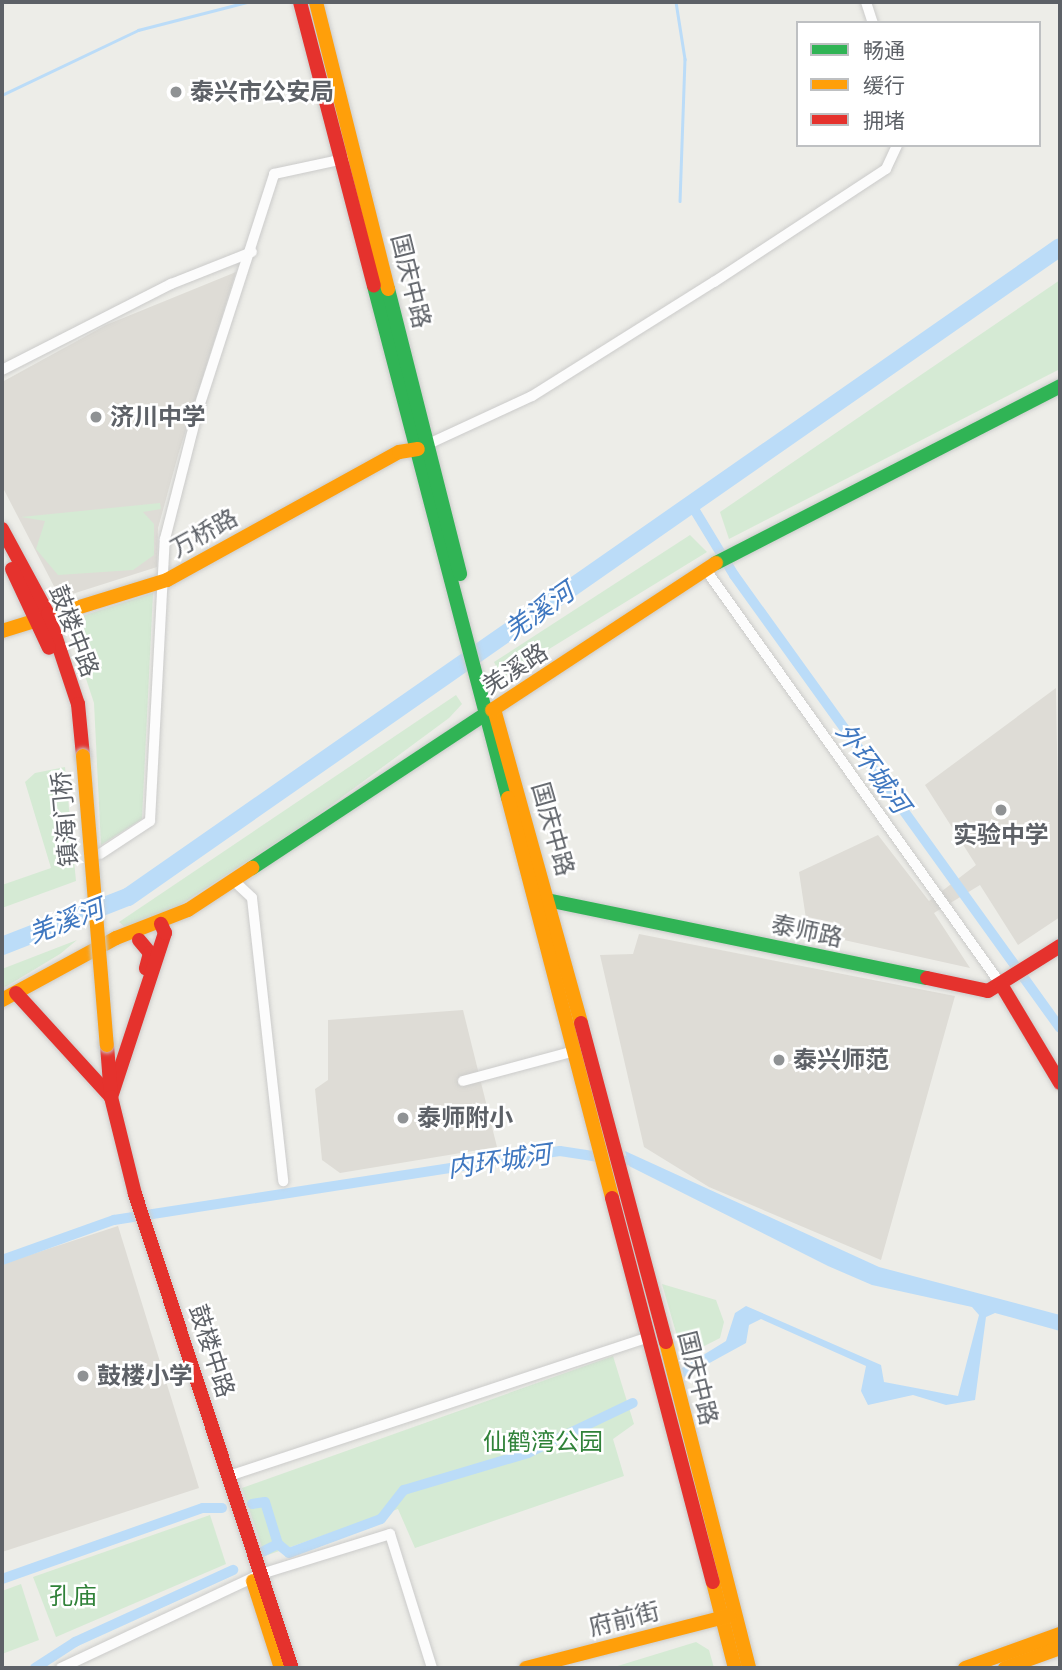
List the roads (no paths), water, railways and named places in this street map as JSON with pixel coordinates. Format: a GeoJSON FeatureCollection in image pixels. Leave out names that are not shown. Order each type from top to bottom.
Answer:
{"type":"FeatureCollection","features":[{"type":"Feature","properties":{"kind":"street","name":"国庆中路"},"geometry":{"type":"LineString","coordinates":[[300,2],[423,446]]}},
{"type":"Feature","properties":{"kind":"street","name":"国庆中路"},"geometry":{"type":"LineString","coordinates":[[316,2],[534,898],[575,1051],[607,1143]]}},
{"type":"Feature","properties":{"kind":"street"},"geometry":{"type":"LineString","coordinates":[[866,2],[872,21]]}},
{"type":"Feature","properties":{"kind":"street"},"geometry":{"type":"LineString","coordinates":[[423,446],[532,396],[714,282],[886,169],[896,147]]}},
{"type":"Feature","properties":{"kind":"street"},"geometry":{"type":"LineString","coordinates":[[100,854],[150,821],[153,674],[167,580],[165,539],[181,471],[252,252],[274,174],[344,159]]}},
{"type":"Feature","properties":{"kind":"street"},"geometry":{"type":"LineString","coordinates":[[2,370],[171,284],[252,252]]}},
{"type":"Feature","properties":{"kind":"street","name":"羌溪路"},"geometry":{"type":"LineString","coordinates":[[2,1000],[24,994],[85,961],[139,940],[237,884],[491,717],[741,547],[1060,386]]}},
{"type":"Feature","properties":{"kind":"street","name":"万桥路"},"geometry":{"type":"LineString","coordinates":[[2,631],[43,616],[167,580],[399,452],[423,446]]}},
{"type":"Feature","properties":{"kind":"street","name":"鼓楼中路"},"geometry":{"type":"LineString","coordinates":[[2,529],[43,616],[78,704],[79,758]]}},
{"type":"Feature","properties":{"kind":"street"},"geometry":{"type":"LineString","coordinates":[[2,549],[43,616]]}},
{"type":"Feature","properties":{"kind":"street"},"geometry":{"type":"LineString","coordinates":[[706,570],[1007,983],[1060,1083]]}},
{"type":"Feature","properties":{"kind":"street","name":"国庆中路"},"geometry":{"type":"LineString","coordinates":[[491,717],[550,901],[607,1143],[727,1616],[735,1668]]}},
{"type":"Feature","properties":{"kind":"street","name":"镇海门桥"},"geometry":{"type":"LineString","coordinates":[[79,758],[107,1093],[139,1214]]}},
{"type":"Feature","properties":{"kind":"street"},"geometry":{"type":"LineString","coordinates":[[237,884],[252,898],[283,1181]]}},
{"type":"Feature","properties":{"kind":"street","name":"泰师路"},"geometry":{"type":"LineString","coordinates":[[534,898],[988,991],[1007,983]]}},
{"type":"Feature","properties":{"kind":"street"},"geometry":{"type":"LineString","coordinates":[[107,1093],[163,928]]}},
{"type":"Feature","properties":{"kind":"street","name":"羌溪路"},"geometry":{"type":"LineString","coordinates":[[2,1011],[24,994],[116,938],[163,928]]}},
{"type":"Feature","properties":{"kind":"street"},"geometry":{"type":"LineString","coordinates":[[24,994],[88,1060],[103,1051],[117,1059],[150,953],[139,940]]}},
{"type":"Feature","properties":{"kind":"street"},"geometry":{"type":"LineString","coordinates":[[1007,983],[1060,946]]}},
{"type":"Feature","properties":{"kind":"street"},"geometry":{"type":"LineString","coordinates":[[24,994],[107,1093]]}},
{"type":"Feature","properties":{"kind":"street"},"geometry":{"type":"LineString","coordinates":[[463,1081],[575,1051]]}},
{"type":"Feature","properties":{"kind":"street","name":"国庆中路"},"geometry":{"type":"LineString","coordinates":[[614,1168],[650,1337],[727,1616],[749,1668]]}},
{"type":"Feature","properties":{"kind":"street"},"geometry":{"type":"LineString","coordinates":[[139,1214],[257,1576],[281,1668]]}},
{"type":"Feature","properties":{"kind":"street","name":"鼓楼中路"},"geometry":{"type":"LineString","coordinates":[[139,1214],[229,1476],[257,1576],[292,1668]]}},
{"type":"Feature","properties":{"kind":"street"},"geometry":{"type":"LineString","coordinates":[[229,1476],[650,1337]]}},
{"type":"Feature","properties":{"kind":"street"},"geometry":{"type":"LineString","coordinates":[[61,1668],[257,1576],[390,1534],[432,1668]]}},
{"type":"Feature","properties":{"kind":"street","name":"府前街"},"geometry":{"type":"LineString","coordinates":[[526,1668],[727,1616]]}},
{"type":"Feature","properties":{"kind":"street"},"geometry":{"type":"LineString","coordinates":[[965,1668],[1060,1634]]}},
{"type":"Feature","properties":{"kind":"street"},"geometry":{"type":"LineString","coordinates":[[1004,1668],[1060,1648]]}},
{"type":"Feature","properties":{"kind":"water"},"geometry":{"type":"Polygon","coordinates":[[[625,1151],[879,1267],[1060,1315],[1060,1331],[995,1313],[986,1317],[975,1400],[946,1405],[913,1395],[868,1405],[861,1391],[866,1366],[761,1319],[749,1325],[746,1343],[684,1377],[682,1368],[726,1341],[735,1313],[746,1306],[881,1365],[884,1382],[958,1396],[979,1315],[972,1307],[872,1285],[828,1266],[629,1166],[625,1151]]]}},
{"type":"Feature","properties":{"kind":"waterway"},"geometry":{"type":"LineString","coordinates":[[2,95],[138,30],[247,2]]}},
{"type":"Feature","properties":{"kind":"waterway"},"geometry":{"type":"LineString","coordinates":[[676,2],[685,59],[680,201]]}},
{"type":"Feature","properties":{"kind":"waterway","name":"羌溪河"},"geometry":{"type":"LineString","coordinates":[[2,946],[128,897],[1060,247]]}},
{"type":"Feature","properties":{"kind":"waterway","name":"外环城河"},"geometry":{"type":"LineString","coordinates":[[691,504],[734,575],[1060,1028]]}},
{"type":"Feature","properties":{"kind":"waterway","name":"内环城河"},"geometry":{"type":"LineString","coordinates":[[2,1260],[114,1220],[560,1151],[625,1161]]}},
{"type":"Feature","properties":{"kind":"waterway"},"geometry":{"type":"LineString","coordinates":[[252,1504],[265,1502],[278,1544],[289,1553],[381,1519],[404,1490],[528,1453],[633,1403]]}},
{"type":"Feature","properties":{"kind":"waterway"},"geometry":{"type":"LineString","coordinates":[[2,1579],[203,1508],[222,1508]]}},
{"type":"Feature","properties":{"kind":"waterway"},"geometry":{"type":"LineString","coordinates":[[260,1553],[278,1544]]}},
{"type":"Feature","properties":{"kind":"waterway"},"geometry":{"type":"LineString","coordinates":[[35,1668],[75,1642],[233,1570]]}},
{"type":"Feature","properties":{"kind":"place","name":"泰兴市公安局"},"geometry":{"type":"Point","coordinates":[176,92]}},
{"type":"Feature","properties":{"kind":"place","name":"济川中学"},"geometry":{"type":"Point","coordinates":[96,417]}},
{"type":"Feature","properties":{"kind":"place","name":"实验中学"},"geometry":{"type":"Point","coordinates":[1001,810]}},
{"type":"Feature","properties":{"kind":"place","name":"泰兴师范"},"geometry":{"type":"Point","coordinates":[779,1060]}},
{"type":"Feature","properties":{"kind":"place","name":"泰师附小"},"geometry":{"type":"Point","coordinates":[403,1118]}},
{"type":"Feature","properties":{"kind":"place","name":"鼓楼小学"},"geometry":{"type":"Point","coordinates":[83,1376]}},
{"type":"Feature","properties":{"kind":"park label","name":"仙鹤湾公园"},"geometry":{"type":"Point","coordinates":[543,1442]}},
{"type":"Feature","properties":{"kind":"park label","name":"孔庙"},"geometry":{"type":"Point","coordinates":[73,1596]}}]}
